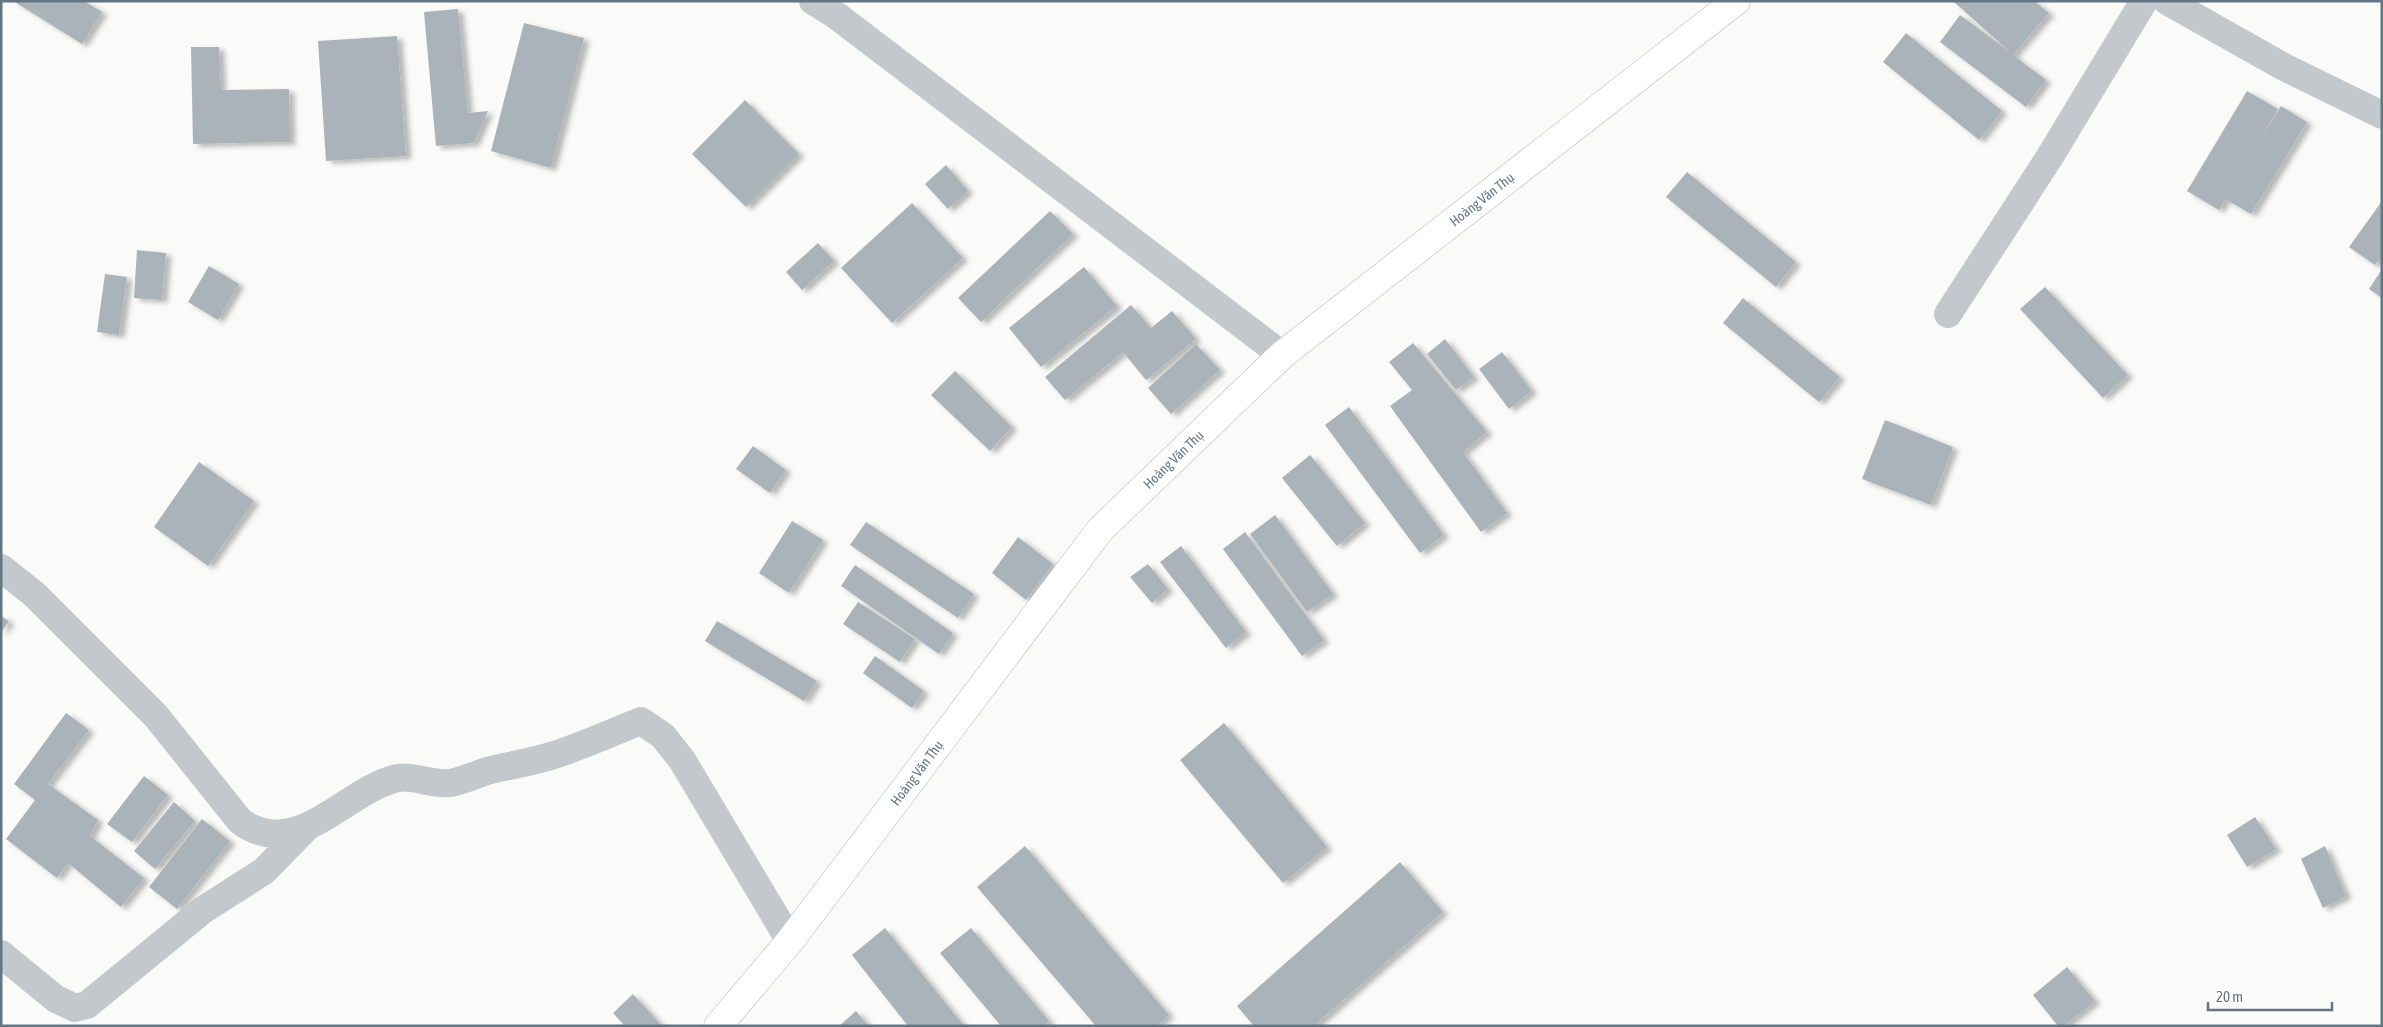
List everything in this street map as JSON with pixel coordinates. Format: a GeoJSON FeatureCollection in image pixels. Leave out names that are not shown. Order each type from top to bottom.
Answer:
{"type":"FeatureCollection","features":[{"type":"Feature","properties":{"kind":"main road","name":"Hoàng Văn Thụ"},"geometry":{"type":"LineString","coordinates":[[718,1026],[790,941],[1100,530],[1282,355],[1736,1]]}},
{"type":"Feature","properties":{"kind":"street"},"geometry":{"type":"LineString","coordinates":[[813,1],[837,16],[1282,355]]}},
{"type":"Feature","properties":{"kind":"street"},"geometry":{"type":"LineString","coordinates":[[1948,314],[2049,158],[2144,1]]}},
{"type":"Feature","properties":{"kind":"street"},"geometry":{"type":"LineString","coordinates":[[2167,1],[2284,66],[2382,116]]}},
{"type":"Feature","properties":{"kind":"street"},"geometry":{"type":"LineString","coordinates":[[1,568],[34,594],[156,716],[240,821],[251,830],[269,835],[306,828]]}},
{"type":"Feature","properties":{"kind":"street"},"geometry":{"type":"LineString","coordinates":[[1,954],[56,999],[75,1008],[87,1005],[203,910],[264,871],[306,828],[382,784],[399,778],[431,783],[451,783],[487,771],[557,754],[641,721],[663,736],[682,760],[790,941]]}},
{"type":"Feature","properties":{"kind":"building"},"geometry":{"type":"Polygon","coordinates":[[[13,1],[84,1],[102,12],[82,44],[13,1]]]}},
{"type":"Feature","properties":{"kind":"building"},"geometry":{"type":"Polygon","coordinates":[[[1953,1],[2034,1],[2049,13],[2013,55],[2046,80],[2026,107],[1940,42],[1960,15],[2010,52],[1953,1]]]}},
{"type":"Feature","properties":{"kind":"building"},"geometry":{"type":"Polygon","coordinates":[[[458,9],[468,113],[488,111],[474,143],[436,146],[424,12],[458,9]]]}},
{"type":"Feature","properties":{"kind":"building"},"geometry":{"type":"Polygon","coordinates":[[[524,23],[584,38],[551,168],[491,151],[524,23]]]}},
{"type":"Feature","properties":{"kind":"building"},"geometry":{"type":"Polygon","coordinates":[[[1906,33],[2002,111],[1979,140],[1883,62],[1906,33]]]}},
{"type":"Feature","properties":{"kind":"building"},"geometry":{"type":"Polygon","coordinates":[[[397,36],[406,156],[326,161],[318,41],[397,36]]]}},
{"type":"Feature","properties":{"kind":"building"},"geometry":{"type":"Polygon","coordinates":[[[191,47],[219,47],[221,90],[289,89],[290,142],[193,144],[191,47]]]}},
{"type":"Feature","properties":{"kind":"building"},"geometry":{"type":"Polygon","coordinates":[[[2247,91],[2278,109],[2257,146],[2281,106],[2307,122],[2251,214],[2225,199],[2219,210],[2187,191],[2247,91]]]}},
{"type":"Feature","properties":{"kind":"building"},"geometry":{"type":"Polygon","coordinates":[[[745,100],[799,154],[746,207],[692,154],[745,100]]]}},
{"type":"Feature","properties":{"kind":"building"},"geometry":{"type":"Polygon","coordinates":[[[946,165],[968,191],[948,209],[925,184],[946,165]]]}},
{"type":"Feature","properties":{"kind":"building"},"geometry":{"type":"Polygon","coordinates":[[[1687,172],[1796,262],[1776,287],[1666,197],[1687,172]]]}},
{"type":"Feature","properties":{"kind":"building"},"geometry":{"type":"Polygon","coordinates":[[[2382,201],[2382,255],[2375,265],[2349,247],[2382,201]]]}},
{"type":"Feature","properties":{"kind":"building"},"geometry":{"type":"Polygon","coordinates":[[[912,203],[963,258],[892,323],[841,268],[912,203]]]}},
{"type":"Feature","properties":{"kind":"building"},"geometry":{"type":"Polygon","coordinates":[[[1050,211],[1073,234],[981,322],[958,298],[1050,211]]]}},
{"type":"Feature","properties":{"kind":"building"},"geometry":{"type":"Polygon","coordinates":[[[818,243],[834,261],[802,290],[786,272],[818,243]]]}},
{"type":"Feature","properties":{"kind":"building"},"geometry":{"type":"Polygon","coordinates":[[[137,250],[166,253],[162,300],[134,298],[137,250]]]}},
{"type":"Feature","properties":{"kind":"building"},"geometry":{"type":"Polygon","coordinates":[[[209,266],[239,284],[218,320],[188,302],[209,266]]]}},
{"type":"Feature","properties":{"kind":"building"},"geometry":{"type":"Polygon","coordinates":[[[1084,267],[1117,306],[1041,367],[1009,328],[1084,267]]]}},
{"type":"Feature","properties":{"kind":"building"},"geometry":{"type":"Polygon","coordinates":[[[2382,269],[2382,298],[2369,289],[2382,269]]]}},
{"type":"Feature","properties":{"kind":"building"},"geometry":{"type":"Polygon","coordinates":[[[105,274],[127,277],[119,335],[97,332],[105,274]]]}},
{"type":"Feature","properties":{"kind":"building"},"geometry":{"type":"Polygon","coordinates":[[[2045,287],[2128,375],[2103,398],[2020,309],[2045,287]]]}},
{"type":"Feature","properties":{"kind":"building"},"geometry":{"type":"Polygon","coordinates":[[[1743,298],[1840,377],[1819,402],[1723,323],[1743,298]]]}},
{"type":"Feature","properties":{"kind":"building"},"geometry":{"type":"Polygon","coordinates":[[[1131,305],[1151,328],[1172,311],[1196,339],[1146,380],[1123,352],[1065,400],[1045,377],[1131,305]]]}},
{"type":"Feature","properties":{"kind":"building"},"geometry":{"type":"Polygon","coordinates":[[[1445,339],[1474,377],[1456,390],[1427,354],[1445,339]]]}},
{"type":"Feature","properties":{"kind":"building"},"geometry":{"type":"Polygon","coordinates":[[[1413,343],[1487,432],[1463,452],[1507,513],[1481,532],[1390,406],[1412,390],[1389,362],[1413,343]]]}},
{"type":"Feature","properties":{"kind":"building"},"geometry":{"type":"Polygon","coordinates":[[[1196,344],[1220,370],[1171,414],[1148,388],[1196,344]]]}},
{"type":"Feature","properties":{"kind":"building"},"geometry":{"type":"Polygon","coordinates":[[[1502,352],[1532,391],[1509,409],[1479,369],[1502,352]]]}},
{"type":"Feature","properties":{"kind":"building"},"geometry":{"type":"Polygon","coordinates":[[[955,371],[1012,427],[990,451],[931,395],[955,371]]]}},
{"type":"Feature","properties":{"kind":"building"},"geometry":{"type":"Polygon","coordinates":[[[1349,407],[1444,535],[1420,553],[1325,425],[1349,407]]]}},
{"type":"Feature","properties":{"kind":"building"},"geometry":{"type":"Polygon","coordinates":[[[1885,420],[1953,447],[1931,505],[1862,479],[1885,420]]]}},
{"type":"Feature","properties":{"kind":"building"},"geometry":{"type":"Polygon","coordinates":[[[753,446],[786,470],[770,493],[736,469],[753,446]]]}},
{"type":"Feature","properties":{"kind":"building"},"geometry":{"type":"Polygon","coordinates":[[[1310,455],[1365,523],[1337,546],[1282,478],[1310,455]]]}},
{"type":"Feature","properties":{"kind":"building"},"geometry":{"type":"Polygon","coordinates":[[[199,462],[254,501],[208,566],[154,527],[199,462]]]}},
{"type":"Feature","properties":{"kind":"building"},"geometry":{"type":"Polygon","coordinates":[[[1275,515],[1333,594],[1307,612],[1250,534],[1275,515]]]}},
{"type":"Feature","properties":{"kind":"building"},"geometry":{"type":"Polygon","coordinates":[[[792,521],[823,540],[789,593],[759,573],[792,521]]]}},
{"type":"Feature","properties":{"kind":"building"},"geometry":{"type":"Polygon","coordinates":[[[866,522],[974,594],[958,618],[850,545],[866,522]]]}},
{"type":"Feature","properties":{"kind":"building"},"geometry":{"type":"Polygon","coordinates":[[[1245,532],[1324,640],[1302,656],[1223,549],[1245,532]]]}},
{"type":"Feature","properties":{"kind":"building"},"geometry":{"type":"Polygon","coordinates":[[[1018,537],[1053,564],[1026,600],[992,573],[1018,537]]]}},
{"type":"Feature","properties":{"kind":"building"},"geometry":{"type":"Polygon","coordinates":[[[1181,546],[1246,632],[1226,648],[1160,562],[1181,546]]]}},
{"type":"Feature","properties":{"kind":"building"},"geometry":{"type":"Polygon","coordinates":[[[1148,564],[1168,589],[1152,603],[1130,577],[1148,564]]]}},
{"type":"Feature","properties":{"kind":"building"},"geometry":{"type":"Polygon","coordinates":[[[855,565],[953,633],[939,654],[841,586],[855,565]]]}},
{"type":"Feature","properties":{"kind":"building"},"geometry":{"type":"Polygon","coordinates":[[[858,602],[915,639],[900,662],[843,624],[858,602]]]}},
{"type":"Feature","properties":{"kind":"building"},"geometry":{"type":"Polygon","coordinates":[[[1,616],[9,621],[1,633],[1,616]]]}},
{"type":"Feature","properties":{"kind":"building"},"geometry":{"type":"Polygon","coordinates":[[[717,621],[817,681],[804,701],[705,641],[717,621]]]}},
{"type":"Feature","properties":{"kind":"building"},"geometry":{"type":"Polygon","coordinates":[[[875,656],[924,691],[912,708],[863,673],[875,656]]]}},
{"type":"Feature","properties":{"kind":"building"},"geometry":{"type":"Polygon","coordinates":[[[66,713],[89,730],[48,784],[98,820],[90,836],[144,878],[121,907],[68,863],[57,878],[6,839],[35,800],[14,784],[66,713]]]}},
{"type":"Feature","properties":{"kind":"building"},"geometry":{"type":"Polygon","coordinates":[[[1224,723],[1327,847],[1283,883],[1180,760],[1224,723]]]}},
{"type":"Feature","properties":{"kind":"building"},"geometry":{"type":"Polygon","coordinates":[[[144,776],[168,795],[132,842],[107,824],[144,776]]]}},
{"type":"Feature","properties":{"kind":"building"},"geometry":{"type":"Polygon","coordinates":[[[174,802],[195,821],[155,869],[134,851],[174,802]]]}},
{"type":"Feature","properties":{"kind":"building"},"geometry":{"type":"Polygon","coordinates":[[[2255,817],[2276,849],[2247,867],[2227,835],[2255,817]]]}},
{"type":"Feature","properties":{"kind":"building"},"geometry":{"type":"Polygon","coordinates":[[[202,819],[230,841],[177,909],[149,887],[202,819]]]}},
{"type":"Feature","properties":{"kind":"building"},"geometry":{"type":"Polygon","coordinates":[[[1025,846],[1169,1015],[1156,1026],[1096,1026],[977,887],[1025,846]]]}},
{"type":"Feature","properties":{"kind":"building"},"geometry":{"type":"Polygon","coordinates":[[[2325,846],[2346,896],[2323,908],[2301,859],[2325,846]]]}},
{"type":"Feature","properties":{"kind":"building"},"geometry":{"type":"Polygon","coordinates":[[[1400,862],[1443,912],[1314,1026],[1254,1026],[1237,1006],[1400,862]]]}},
{"type":"Feature","properties":{"kind":"building"},"geometry":{"type":"Polygon","coordinates":[[[885,928],[964,1026],[908,1026],[852,955],[885,928]]]}},
{"type":"Feature","properties":{"kind":"building"},"geometry":{"type":"Polygon","coordinates":[[[971,928],[1049,1021],[1043,1026],[1001,1026],[940,953],[971,928]]]}},
{"type":"Feature","properties":{"kind":"building"},"geometry":{"type":"Polygon","coordinates":[[[2067,967],[2095,1001],[2064,1026],[2058,1026],[2033,995],[2067,967]]]}},
{"type":"Feature","properties":{"kind":"building"},"geometry":{"type":"Polygon","coordinates":[[[633,994],[662,1026],[625,1026],[613,1013],[633,994]]]}},
{"type":"Feature","properties":{"kind":"building"},"geometry":{"type":"Polygon","coordinates":[[[856,1011],[868,1026],[839,1026],[856,1011]]]}}]}
